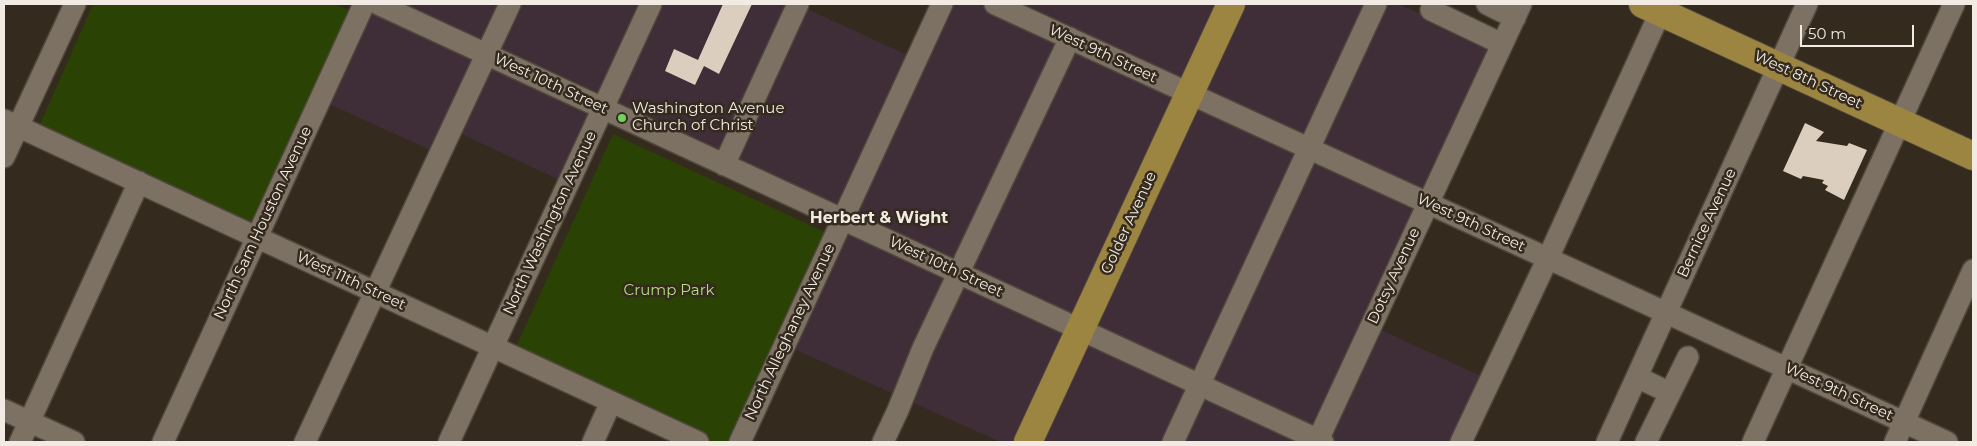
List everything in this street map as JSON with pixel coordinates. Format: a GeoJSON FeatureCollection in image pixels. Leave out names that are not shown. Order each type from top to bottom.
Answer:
{"type":"FeatureCollection","features":[{"type":"Feature","properties":{"kind":"main road","name":"Golder Avenue"},"geometry":{"type":"LineString","coordinates":[[1028,442],[1231,4]]}},
{"type":"Feature","properties":{"kind":"main road","name":"West 8th Street"},"geometry":{"type":"LineString","coordinates":[[1656,6],[1779,66],[1973,156]]}},
{"type":"Feature","properties":{"kind":"street"},"geometry":{"type":"LineString","coordinates":[[4,157],[11,123],[75,4]]}},
{"type":"Feature","properties":{"kind":"street","name":"North Sam Houston Avenue"},"geometry":{"type":"LineString","coordinates":[[163,442],[364,4]]}},
{"type":"Feature","properties":{"kind":"street","name":"West 10th Street"},"geometry":{"type":"LineString","coordinates":[[378,4],[1321,441]]}},
{"type":"Feature","properties":{"kind":"street"},"geometry":{"type":"LineString","coordinates":[[305,442],[488,55],[510,4]]}},
{"type":"Feature","properties":{"kind":"street","name":"North Washington Avenue"},"geometry":{"type":"LineString","coordinates":[[449,442],[651,4]]}},
{"type":"Feature","properties":{"kind":"street"},"geometry":{"type":"LineString","coordinates":[[724,164],[798,4]]}},
{"type":"Feature","properties":{"kind":"street","name":"North Alleghaney Avenue"},"geometry":{"type":"LineString","coordinates":[[740,442],[942,4]]}},
{"type":"Feature","properties":{"kind":"street","name":"West 9th Street"},"geometry":{"type":"LineString","coordinates":[[995,4],[1947,442]]}},
{"type":"Feature","properties":{"kind":"street"},"geometry":{"type":"LineString","coordinates":[[1174,442],[1376,4]]}},
{"type":"Feature","properties":{"kind":"street"},"geometry":{"type":"LineString","coordinates":[[1434,4],[1431,10],[1502,44]]}},
{"type":"Feature","properties":{"kind":"street"},"geometry":{"type":"LineString","coordinates":[[1487,4],[1518,11]]}},
{"type":"Feature","properties":{"kind":"street","name":"Bernice Avenue"},"geometry":{"type":"LineString","coordinates":[[1613,440],[1637,377],[1808,4]]}},
{"type":"Feature","properties":{"kind":"street"},"geometry":{"type":"LineString","coordinates":[[1753,442],[1954,4]]}},
{"type":"Feature","properties":{"kind":"street"},"geometry":{"type":"LineString","coordinates":[[1461,442],[1548,258],[1656,6]]}},
{"type":"Feature","properties":{"kind":"street","name":"Dotsy Avenue"},"geometry":{"type":"LineString","coordinates":[[1321,441],[1428,203],[1518,11]]}},
{"type":"Feature","properties":{"kind":"street"},"geometry":{"type":"LineString","coordinates":[[883,442],[923,348],[1070,38]]}},
{"type":"Feature","properties":{"kind":"street","name":"West 11th Street"},"geometry":{"type":"LineString","coordinates":[[11,123],[698,442]]}},
{"type":"Feature","properties":{"kind":"street"},"geometry":{"type":"LineString","coordinates":[[20,442],[139,182]]}},
{"type":"Feature","properties":{"kind":"street"},"geometry":{"type":"LineString","coordinates":[[1895,442],[1973,270]]}},
{"type":"Feature","properties":{"kind":"street"},"geometry":{"type":"LineString","coordinates":[[1646,442],[1688,357]]}},
{"type":"Feature","properties":{"kind":"street"},"geometry":{"type":"LineString","coordinates":[[1637,377],[1670,393]]}},
{"type":"Feature","properties":{"kind":"street"},"geometry":{"type":"LineString","coordinates":[[593,442],[611,402]]}},
{"type":"Feature","properties":{"kind":"street"},"geometry":{"type":"LineString","coordinates":[[4,410],[74,442]]}},
{"type":"Feature","properties":{"kind":"shaded area"},"geometry":{"type":"Polygon","coordinates":[[[362,4],[799,4],[916,59],[942,4],[1399,4],[1497,48],[1370,325],[1492,381],[1464,442],[1000,442],[785,345],[842,220],[603,108],[568,184],[453,130],[441,155],[318,99],[362,4]]]}},
{"type":"Feature","properties":{"kind":"green space"},"geometry":{"type":"Polygon","coordinates":[[[93,4],[335,4],[349,10],[249,228],[37,131],[93,4]]]}},
{"type":"Feature","properties":{"kind":"green space","name":"Crump Park"},"geometry":{"type":"Polygon","coordinates":[[[613,134],[825,232],[729,442],[711,442],[514,351],[613,134]]]}},
{"type":"Feature","properties":{"kind":"building"},"geometry":{"type":"Polygon","coordinates":[[[723,4],[752,4],[719,74],[704,66],[695,85],[665,71],[674,49],[698,60],[723,4]]]}},
{"type":"Feature","properties":{"kind":"building"},"geometry":{"type":"Polygon","coordinates":[[[1805,123],[1824,132],[1816,141],[1847,146],[1849,143],[1867,150],[1844,200],[1825,190],[1828,186],[1822,183],[1824,180],[1803,176],[1801,179],[1783,171],[1805,123]]]}},
{"type":"Feature","properties":{"kind":"place","name":"Washington Avenue Church of Christ"},"geometry":{"type":"Point","coordinates":[622,118]}},
{"type":"Feature","properties":{"kind":"district","name":"Herbert & Wight"},"geometry":{"type":"Point","coordinates":[879,218]}}]}
